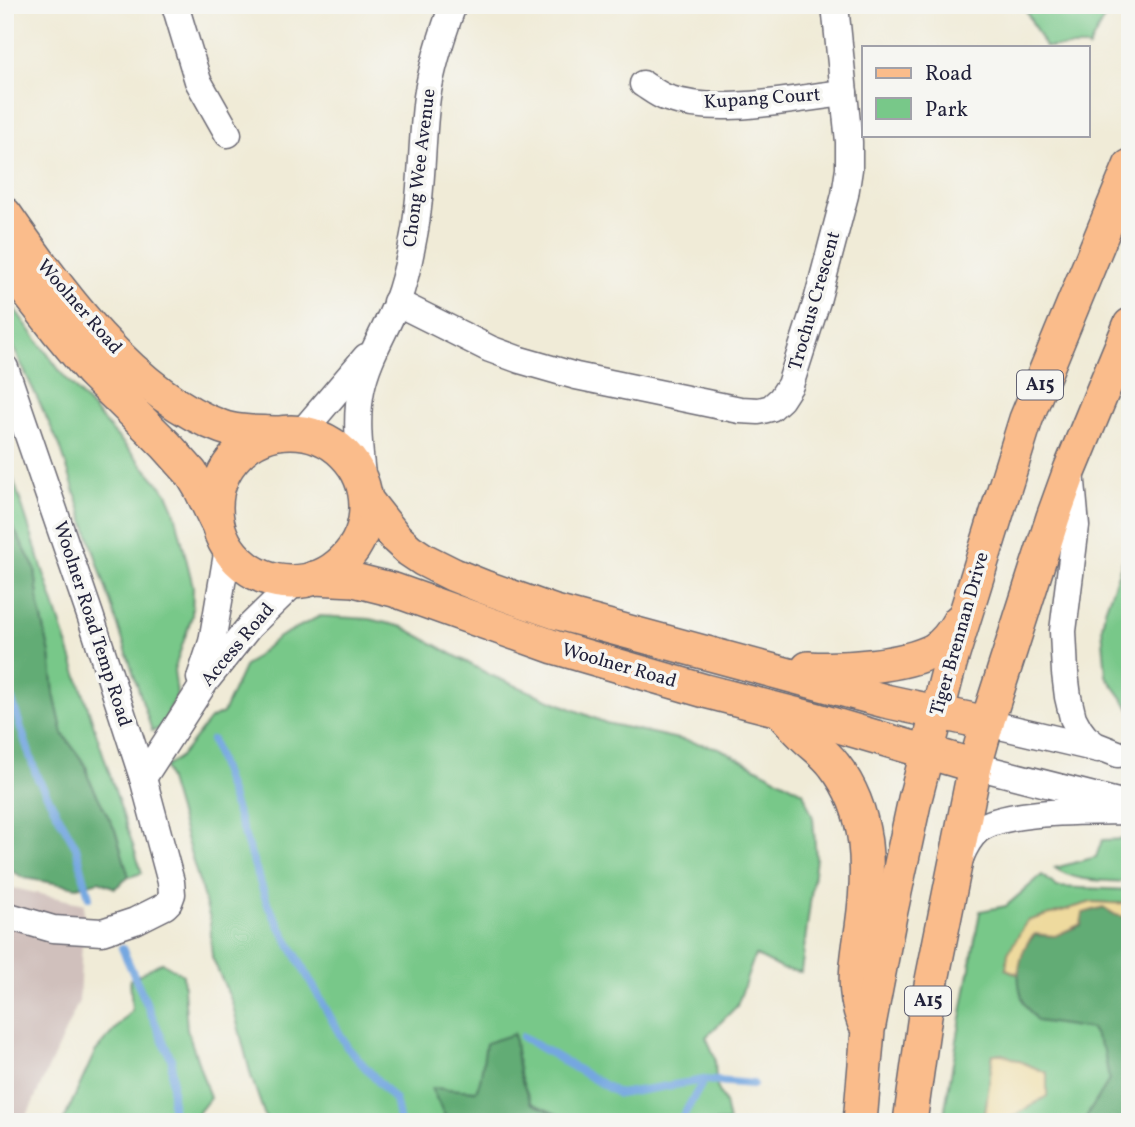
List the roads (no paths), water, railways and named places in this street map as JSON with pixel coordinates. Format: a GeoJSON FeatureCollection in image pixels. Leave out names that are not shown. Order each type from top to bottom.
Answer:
{"type":"FeatureCollection","features":[{"type":"Feature","properties":{"kind":"main road","name":"Tiger Brennan Drive"},"geometry":{"type":"LineString","coordinates":[[860,1122],[868,1030],[892,902],[936,712],[965,610],[1026,419],[1130,166]]}},
{"type":"Feature","properties":{"kind":"main road","name":"Woolner Road"},"geometry":{"type":"LineString","coordinates":[[5,214],[95,332],[150,384],[185,408],[221,426],[247,432],[289,433]]}},
{"type":"Feature","properties":{"kind":"main road","name":"Woolner Road"},"geometry":{"type":"LineString","coordinates":[[5,263],[91,371],[166,444],[191,474],[223,538]]}},
{"type":"Feature","properties":{"kind":"main road","name":"A15"},"geometry":{"type":"LineString","coordinates":[[910,1122],[925,1015],[975,766],[1053,517],[1130,325]]}},
{"type":"Feature","properties":{"kind":"main road"},"geometry":{"type":"LineString","coordinates":[[289,433],[323,439],[336,446],[356,468],[365,493],[366,517],[353,549],[337,566],[305,580],[274,580],[242,564],[223,538],[215,506],[220,481],[230,462],[246,447],[265,436],[289,433]]}},
{"type":"Feature","properties":{"kind":"main road","name":"Woolner Road"},"geometry":{"type":"LineString","coordinates":[[365,493],[396,538],[409,550],[454,575],[484,587],[555,612],[885,701],[987,723]]}},
{"type":"Feature","properties":{"kind":"main road","name":"Woolner Road"},"geometry":{"type":"LineString","coordinates":[[305,580],[354,580],[394,590],[554,647],[975,766]]}},
{"type":"Feature","properties":{"kind":"main road"},"geometry":{"type":"LineString","coordinates":[[770,670],[870,666],[906,659],[934,650],[945,641],[965,610]]}},
{"type":"Feature","properties":{"kind":"main road"},"geometry":{"type":"LineString","coordinates":[[780,710],[833,764],[848,785],[859,809],[867,855],[867,882],[855,975],[858,1007],[868,1030]]}},
{"type":"Feature","properties":{"kind":"street","name":"Chong Wee Avenue"},"geometry":{"type":"LineString","coordinates":[[365,493],[359,442],[359,403],[365,373],[397,302],[406,273],[420,191],[430,81],[440,40],[453,5]]}},
{"type":"Feature","properties":{"kind":"street","name":"Trochus Crescent"},"geometry":{"type":"LineString","coordinates":[[397,302],[490,349],[565,373],[740,411],[771,408],[790,385],[817,301],[845,195],[849,142],[835,5]]}},
{"type":"Feature","properties":{"kind":"street"},"geometry":{"type":"LineString","coordinates":[[176,6],[198,81],[228,134]]}},
{"type":"Feature","properties":{"kind":"street","name":"Kupang Court"},"geometry":{"type":"LineString","coordinates":[[643,84],[664,97],[701,106],[844,93]]}},
{"type":"Feature","properties":{"kind":"street","name":"Chong Wee Avenue"},"geometry":{"type":"LineString","coordinates":[[289,433],[358,366],[383,329]]}},
{"type":"Feature","properties":{"kind":"street","name":"Woolner Road Temp Road"},"geometry":{"type":"LineString","coordinates":[[5,368],[143,778],[172,894],[165,906],[102,933],[53,929],[5,915]]}},
{"type":"Feature","properties":{"kind":"street"},"geometry":{"type":"LineString","coordinates":[[1070,470],[1076,526],[1063,631],[1068,696],[1073,718],[1086,737],[1096,746],[1124,755]]}},
{"type":"Feature","properties":{"kind":"street","name":"Access Road"},"geometry":{"type":"LineString","coordinates":[[185,711],[212,642],[223,538]]}},
{"type":"Feature","properties":{"kind":"street","name":"Access Road"},"geometry":{"type":"LineString","coordinates":[[143,778],[185,711],[237,641],[261,615],[305,580]]}},
{"type":"Feature","properties":{"kind":"street"},"geometry":{"type":"LineString","coordinates":[[987,723],[1124,755]]}},
{"type":"Feature","properties":{"kind":"street"},"geometry":{"type":"LineString","coordinates":[[975,766],[1130,804]]}},
{"type":"Feature","properties":{"kind":"street"},"geometry":{"type":"LineString","coordinates":[[951,883],[963,850],[979,830],[990,824],[1042,814],[1130,811]]}},
{"type":"Feature","properties":{"kind":"waterway"},"geometry":{"type":"LineString","coordinates":[[5,680],[37,777],[76,847],[89,897]]}},
{"type":"Feature","properties":{"kind":"waterway"},"geometry":{"type":"LineString","coordinates":[[212,740],[268,905],[347,1047],[395,1100],[400,1122]]}},
{"type":"Feature","properties":{"kind":"waterway"},"geometry":{"type":"LineString","coordinates":[[122,948],[172,1061],[172,1122]]}},
{"type":"Feature","properties":{"kind":"waterway"},"geometry":{"type":"LineString","coordinates":[[523,1037],[619,1094],[704,1080],[753,1084]]}},
{"type":"Feature","properties":{"kind":"waterway"},"geometry":{"type":"LineString","coordinates":[[683,1122],[683,1116],[704,1080]]}}]}
